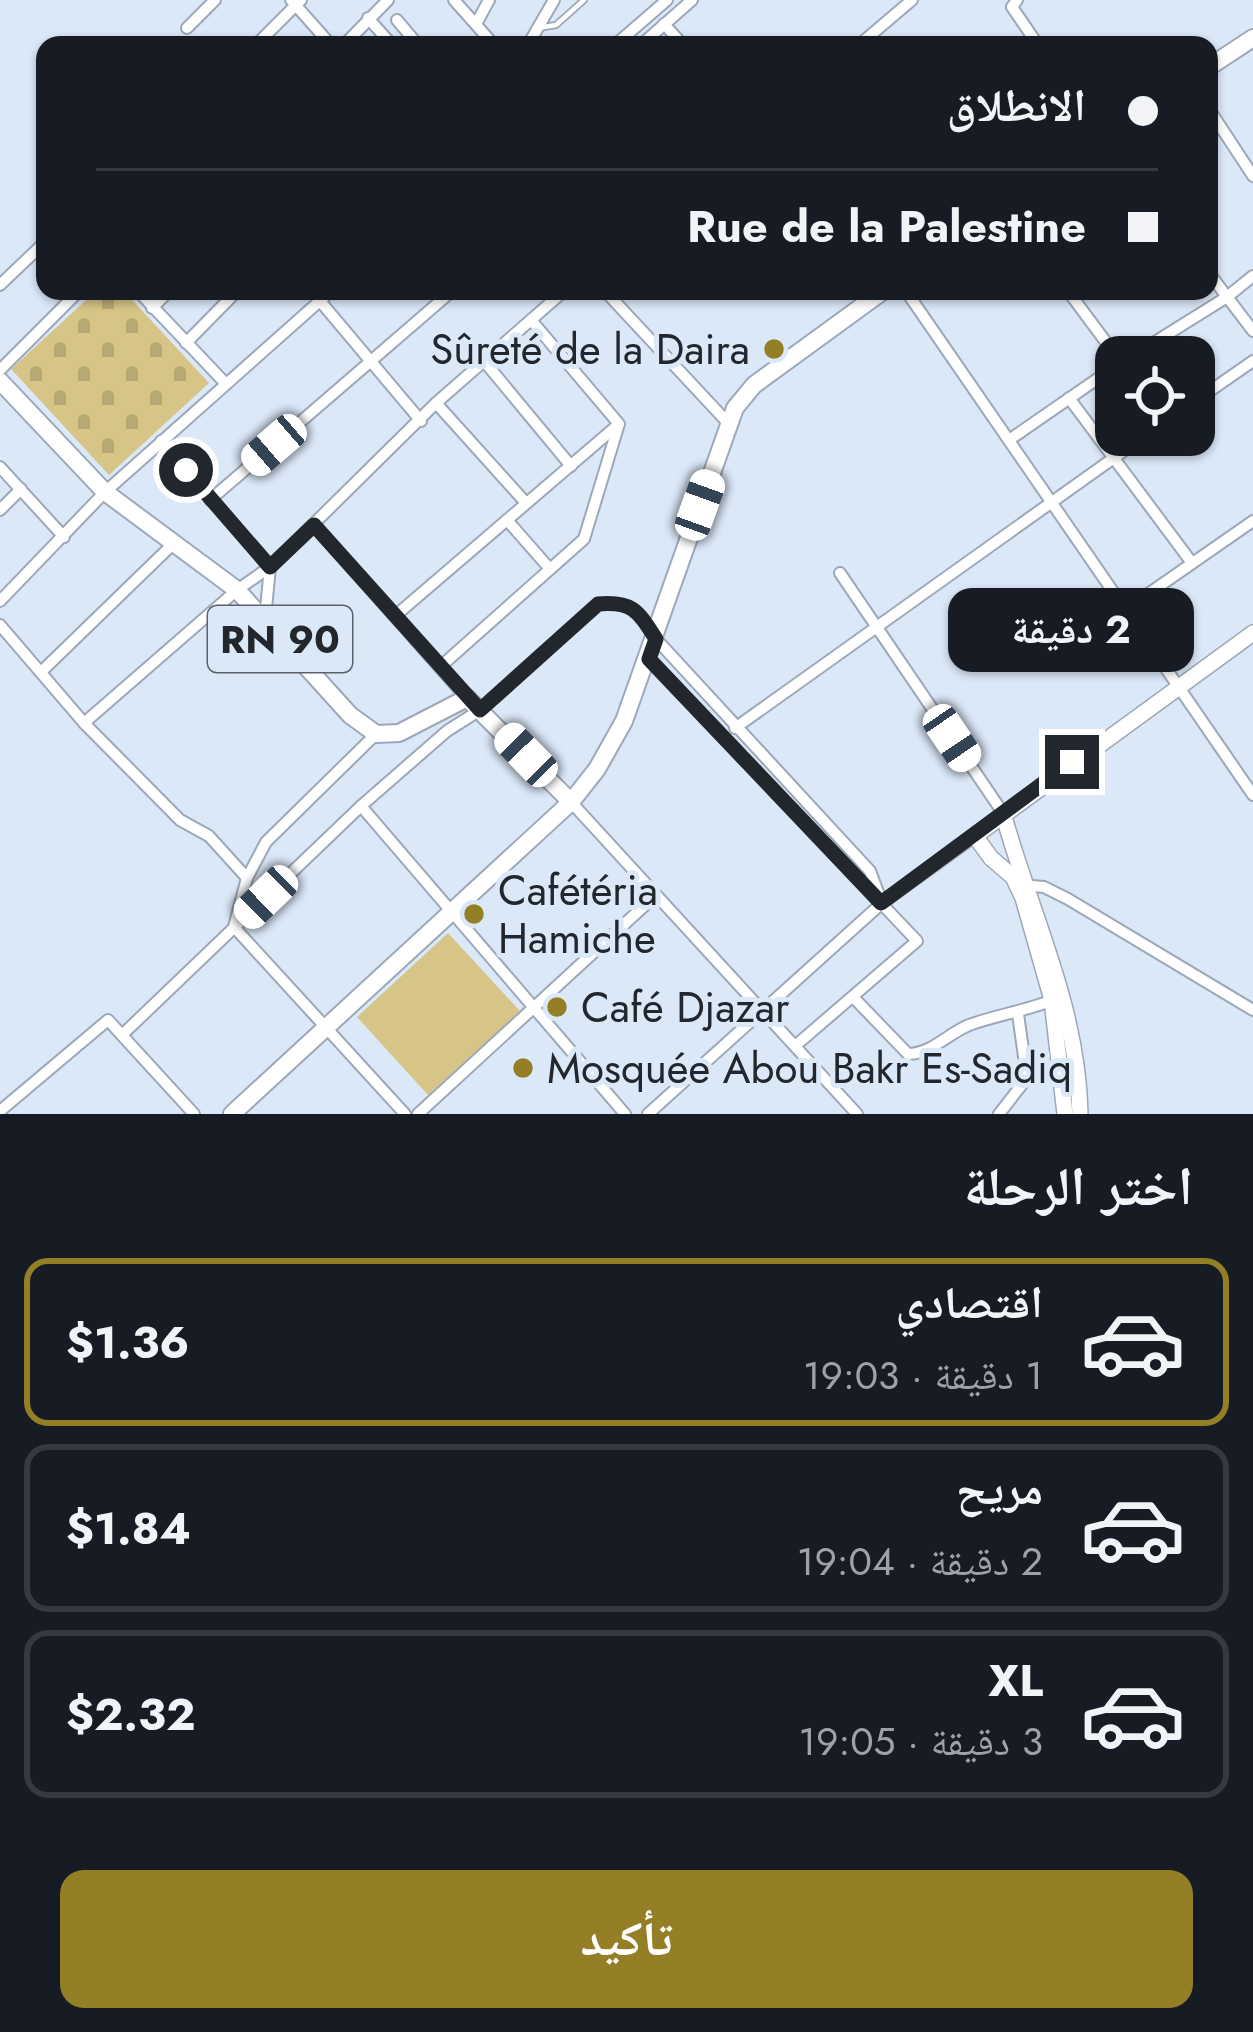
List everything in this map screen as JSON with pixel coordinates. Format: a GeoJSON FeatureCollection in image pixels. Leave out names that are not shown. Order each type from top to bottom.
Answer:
{"type":"FeatureCollection","features":[{"type":"Feature","properties":{"kind":"main road"},"geometry":{"type":"LineString","coordinates":[[1218,61],[1253,38]]}},
{"type":"Feature","properties":{"kind":"main road"},"geometry":{"type":"LineString","coordinates":[[232,1114],[571,802],[597,769],[625,722],[735,408],[754,385],[872,300]]}},
{"type":"Feature","properties":{"kind":"main road","name":"RN 90"},"geometry":{"type":"LineString","coordinates":[[0,381],[105,492],[237,590],[350,715],[376,734]]}},
{"type":"Feature","properties":{"kind":"main road"},"geometry":{"type":"LineString","coordinates":[[1022,885],[975,836],[1253,633]]}},
{"type":"Feature","properties":{"kind":"main road"},"geometry":{"type":"LineString","coordinates":[[376,734],[399,734],[473,704],[571,802]]}},
{"type":"Feature","properties":{"kind":"main road"},"geometry":{"type":"LineString","coordinates":[[1003,813],[1076,1057],[1080,1114]]}},
{"type":"Feature","properties":{"kind":"main road"},"geometry":{"type":"LineString","coordinates":[[1058,998],[1065,1114]]}},
{"type":"Feature","properties":{"kind":"street"},"geometry":{"type":"LineString","coordinates":[[187,28],[215,0]]}},
{"type":"Feature","properties":{"kind":"street"},"geometry":{"type":"LineString","coordinates":[[352,36],[388,0]]}},
{"type":"Feature","properties":{"kind":"street"},"geometry":{"type":"LineString","coordinates":[[454,0],[486,36]]}},
{"type":"Feature","properties":{"kind":"street"},"geometry":{"type":"LineString","coordinates":[[476,24],[489,0]]}},
{"type":"Feature","properties":{"kind":"street"},"geometry":{"type":"LineString","coordinates":[[534,36],[554,0]]}},
{"type":"Feature","properties":{"kind":"street"},"geometry":{"type":"LineString","coordinates":[[625,36],[667,0],[678,12]]}},
{"type":"Feature","properties":{"kind":"street"},"geometry":{"type":"LineString","coordinates":[[651,36],[692,0]]}},
{"type":"Feature","properties":{"kind":"street"},"geometry":{"type":"LineString","coordinates":[[870,36],[912,0]]}},
{"type":"Feature","properties":{"kind":"street"},"geometry":{"type":"LineString","coordinates":[[1017,0],[1012,7],[1031,36]]}},
{"type":"Feature","properties":{"kind":"street"},"geometry":{"type":"LineString","coordinates":[[264,36],[296,2],[324,36]]}},
{"type":"Feature","properties":{"kind":"street"},"geometry":{"type":"LineString","coordinates":[[368,18],[384,36]]}},
{"type":"Feature","properties":{"kind":"street"},"geometry":{"type":"LineString","coordinates":[[398,20],[411,36]]}},
{"type":"Feature","properties":{"kind":"street"},"geometry":{"type":"LineString","coordinates":[[664,24],[675,36]]}},
{"type":"Feature","properties":{"kind":"street"},"geometry":{"type":"LineString","coordinates":[[1218,123],[1253,176]]}},
{"type":"Feature","properties":{"kind":"street"},"geometry":{"type":"LineString","coordinates":[[0,285],[36,251]]}},
{"type":"Feature","properties":{"kind":"street"},"geometry":{"type":"LineString","coordinates":[[1165,336],[1253,276]]}},
{"type":"Feature","properties":{"kind":"street"},"geometry":{"type":"LineString","coordinates":[[1218,285],[1253,331]]}},
{"type":"Feature","properties":{"kind":"street"},"geometry":{"type":"LineString","coordinates":[[0,370],[70,300]]}},
{"type":"Feature","properties":{"kind":"street"},"geometry":{"type":"LineString","coordinates":[[145,300],[226,384]]}},
{"type":"Feature","properties":{"kind":"street"},"geometry":{"type":"LineString","coordinates":[[152,308],[160,300]]}},
{"type":"Feature","properties":{"kind":"street"},"geometry":{"type":"LineString","coordinates":[[186,343],[228,300]]}},
{"type":"Feature","properties":{"kind":"street"},"geometry":{"type":"LineString","coordinates":[[210,500],[441,300]]}},
{"type":"Feature","properties":{"kind":"street"},"geometry":{"type":"LineString","coordinates":[[85,723],[237,590],[270,567],[436,404],[554,300]]}},
{"type":"Feature","properties":{"kind":"street"},"geometry":{"type":"LineString","coordinates":[[613,300],[729,424]]}},
{"type":"Feature","properties":{"kind":"street"},"geometry":{"type":"LineString","coordinates":[[912,300],[1253,795]]}},
{"type":"Feature","properties":{"kind":"street"},"geometry":{"type":"LineString","coordinates":[[1079,300],[1103,336]]}},
{"type":"Feature","properties":{"kind":"street"},"geometry":{"type":"LineString","coordinates":[[0,601],[105,492],[320,301],[421,421]]}},
{"type":"Feature","properties":{"kind":"street"},"geometry":{"type":"LineString","coordinates":[[531,320],[619,424]]}},
{"type":"Feature","properties":{"kind":"street"},"geometry":{"type":"LineString","coordinates":[[1215,387],[1253,361]]}},
{"type":"Feature","properties":{"kind":"street"},"geometry":{"type":"LineString","coordinates":[[484,362],[571,466]]}},
{"type":"Feature","properties":{"kind":"street"},"geometry":{"type":"LineString","coordinates":[[1009,440],[1095,380]]}},
{"type":"Feature","properties":{"kind":"street"},"geometry":{"type":"LineString","coordinates":[[1069,398],[1192,563]]}},
{"type":"Feature","properties":{"kind":"street"},"geometry":{"type":"LineString","coordinates":[[436,404],[526,503]]}},
{"type":"Feature","properties":{"kind":"street"},"geometry":{"type":"LineString","coordinates":[[394,616],[619,424]]}},
{"type":"Feature","properties":{"kind":"street"},"geometry":{"type":"LineString","coordinates":[[440,668],[584,539],[619,424]]}},
{"type":"Feature","properties":{"kind":"street"},"geometry":{"type":"LineString","coordinates":[[161,440],[270,567],[265,622]]}},
{"type":"Feature","properties":{"kind":"street"},"geometry":{"type":"LineString","coordinates":[[722,737],[1116,456]]}},
{"type":"Feature","properties":{"kind":"street"},"geometry":{"type":"LineString","coordinates":[[0,467],[64,537]]}},
{"type":"Feature","properties":{"kind":"street"},"geometry":{"type":"LineString","coordinates":[[0,510],[21,490]]}},
{"type":"Feature","properties":{"kind":"street"},"geometry":{"type":"LineString","coordinates":[[507,520],[550,569]]}},
{"type":"Feature","properties":{"kind":"street"},"geometry":{"type":"LineString","coordinates":[[1125,610],[1253,520]]}},
{"type":"Feature","properties":{"kind":"street"},"geometry":{"type":"LineString","coordinates":[[314,525],[473,704]]}},
{"type":"Feature","properties":{"kind":"street"},"geometry":{"type":"LineString","coordinates":[[40,672],[175,542]]}},
{"type":"Feature","properties":{"kind":"street"},"geometry":{"type":"LineString","coordinates":[[840,573],[1003,813]]}},
{"type":"Feature","properties":{"kind":"street"},"geometry":{"type":"LineString","coordinates":[[122,1035],[473,704],[598,604],[622,602],[639,613],[656,639],[870,872],[881,903]]}},
{"type":"Feature","properties":{"kind":"street"},"geometry":{"type":"LineString","coordinates":[[0,625],[85,723],[180,820],[209,836],[248,878]]}},
{"type":"Feature","properties":{"kind":"street"},"geometry":{"type":"LineString","coordinates":[[649,659],[917,941],[795,1046]]}},
{"type":"Feature","properties":{"kind":"street"},"geometry":{"type":"LineString","coordinates":[[234,927],[248,878],[266,842],[376,734]]}},
{"type":"Feature","properties":{"kind":"street"},"geometry":{"type":"LineString","coordinates":[[571,802],[857,1114]]}},
{"type":"Feature","properties":{"kind":"street"},"geometry":{"type":"LineString","coordinates":[[361,806],[626,1114]]}},
{"type":"Feature","properties":{"kind":"street"},"geometry":{"type":"LineString","coordinates":[[648,1114],[881,903],[975,836]]}},
{"type":"Feature","properties":{"kind":"street"},"geometry":{"type":"LineString","coordinates":[[1022,885],[1044,886],[1253,1010]]}},
{"type":"Feature","properties":{"kind":"street"},"geometry":{"type":"LineString","coordinates":[[418,1114],[656,895]]}},
{"type":"Feature","properties":{"kind":"street"},"geometry":{"type":"LineString","coordinates":[[234,927],[406,1114]]}},
{"type":"Feature","properties":{"kind":"street"},"geometry":{"type":"LineString","coordinates":[[853,997],[908,1054],[926,1051],[965,1027],[1058,998]]}},
{"type":"Feature","properties":{"kind":"street"},"geometry":{"type":"LineString","coordinates":[[999,1114],[1027,1078],[1018,1014]]}},
{"type":"Feature","properties":{"kind":"street"},"geometry":{"type":"LineString","coordinates":[[0,1111],[108,1020],[194,1114]]}},
{"type":"Feature","properties":{"kind":"lane"},"geometry":{"type":"LineString","coordinates":[[538,28],[556,25],[584,0]]}},
{"type":"Feature","properties":{"kind":"green space"},"geometry":{"type":"Polygon","coordinates":[[[86,300],[132,300],[209,383],[109,475],[11,369],[86,300]]]}},
{"type":"Feature","properties":{"kind":"green space"},"geometry":{"type":"Polygon","coordinates":[[[448,933],[520,1011],[428,1095],[357,1017],[448,933]]]}},
{"type":"Feature","properties":{"kind":"place","name":"Sûreté de la Daira"},"geometry":{"type":"Point","coordinates":[774,349]}},
{"type":"Feature","properties":{"kind":"place","name":"Cafétéria Hamiche"},"geometry":{"type":"Point","coordinates":[474,914]}},
{"type":"Feature","properties":{"kind":"place","name":"Café Djazar"},"geometry":{"type":"Point","coordinates":[557,1007]}},
{"type":"Feature","properties":{"kind":"place","name":"Mosquée Abou Bakr Es-Sadiq"},"geometry":{"type":"Point","coordinates":[523,1068]}},
{"type":"Feature","properties":{"kind":"route"},"geometry":{"type":"LineString","coordinates":[[186,470],[270,567],[314,525],[480,710],[598,604],[622,602],[639,613],[656,639],[649,659],[881,903],[1072,762]]}}]}
